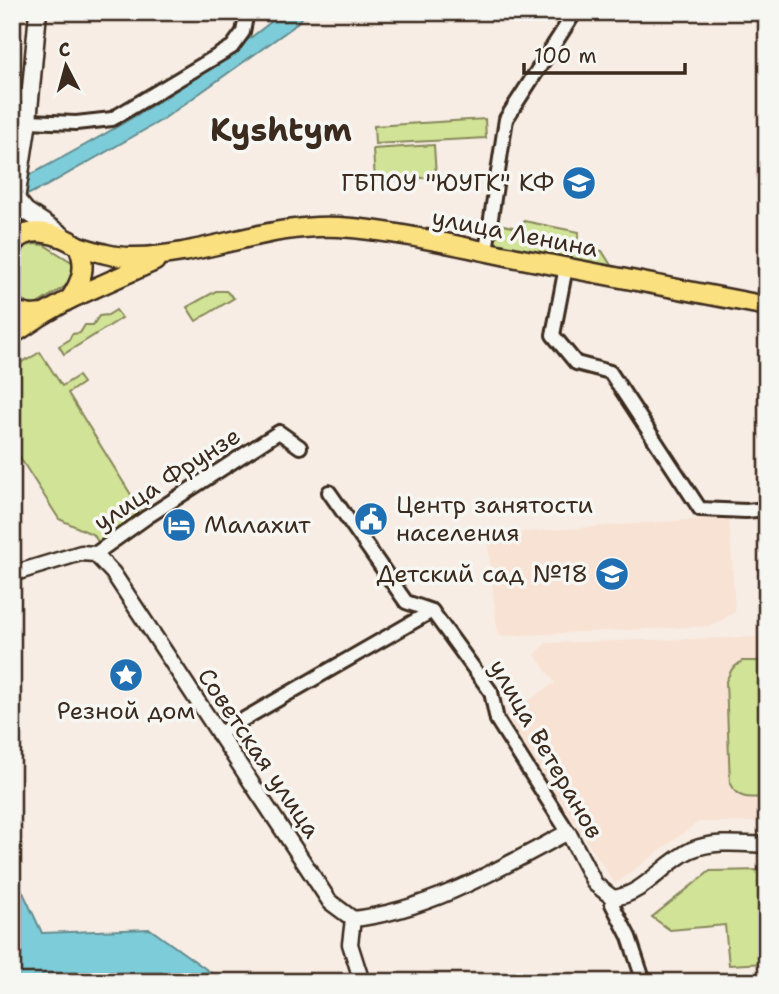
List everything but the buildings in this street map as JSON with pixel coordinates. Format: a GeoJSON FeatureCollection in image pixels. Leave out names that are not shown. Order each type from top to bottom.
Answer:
{"type":"FeatureCollection","features":[{"type":"Feature","properties":{"kind":"main road"},"geometry":{"type":"LineString","coordinates":[[12,226],[28,121],[38,12]]}},
{"type":"Feature","properties":{"kind":"main road"},"geometry":{"type":"LineString","coordinates":[[17,200],[26,211],[75,243],[83,257],[84,271],[70,299]]}},
{"type":"Feature","properties":{"kind":"main road","name":"улица Ленина"},"geometry":{"type":"LineString","coordinates":[[171,254],[289,229],[336,227],[486,251],[767,306]]}},
{"type":"Feature","properties":{"kind":"main road"},"geometry":{"type":"LineString","coordinates":[[12,245],[25,234],[38,232],[97,252],[131,257],[171,254]]}},
{"type":"Feature","properties":{"kind":"main road"},"geometry":{"type":"LineString","coordinates":[[12,335],[70,299],[171,254]]}},
{"type":"Feature","properties":{"kind":"main road"},"geometry":{"type":"LineString","coordinates":[[12,306],[17,312],[44,314]]}},
{"type":"Feature","properties":{"kind":"street"},"geometry":{"type":"LineString","coordinates":[[28,121],[76,123],[112,119],[232,47],[243,32],[247,12]]}},
{"type":"Feature","properties":{"kind":"street"},"geometry":{"type":"LineString","coordinates":[[486,251],[506,119],[575,12]]}},
{"type":"Feature","properties":{"kind":"street"},"geometry":{"type":"LineString","coordinates":[[12,95],[30,97]]}},
{"type":"Feature","properties":{"kind":"street"},"geometry":{"type":"LineString","coordinates":[[566,267],[553,335],[576,363],[610,372],[700,509],[746,512],[767,509]]}},
{"type":"Feature","properties":{"kind":"street","name":"улица Фрунзе"},"geometry":{"type":"LineString","coordinates":[[12,574],[57,558],[81,553],[95,554],[146,517],[279,432],[300,447]]}},
{"type":"Feature","properties":{"kind":"street","name":"улица Ветеранов"},"geometry":{"type":"LineString","coordinates":[[330,492],[406,602],[432,611],[491,692],[497,720],[568,832],[596,884],[613,898],[612,904],[629,937],[644,982]]}},
{"type":"Feature","properties":{"kind":"street","name":"Советская улица"},"geometry":{"type":"LineString","coordinates":[[95,554],[113,573],[330,902],[353,919]]}},
{"type":"Feature","properties":{"kind":"street"},"geometry":{"type":"LineString","coordinates":[[218,734],[432,611]]}},
{"type":"Feature","properties":{"kind":"street"},"geometry":{"type":"LineString","coordinates":[[362,982],[351,944],[353,919],[382,916],[478,880],[568,832]]}},
{"type":"Feature","properties":{"kind":"street"},"geometry":{"type":"LineString","coordinates":[[613,898],[625,897],[690,851],[723,843],[767,845]]}},
{"type":"Feature","properties":{"kind":"shaded area","name":"Детский сад №18"},"geometry":{"type":"Polygon","coordinates":[[[729,517],[735,612],[711,626],[498,636],[487,535],[729,517]]]}},
{"type":"Feature","properties":{"kind":"shaded area"},"geometry":{"type":"Polygon","coordinates":[[[758,637],[767,639],[767,822],[698,822],[615,884],[505,716],[555,683],[535,655],[546,643],[758,637]]]}},
{"type":"Feature","properties":{"kind":"green space"},"geometry":{"type":"Polygon","coordinates":[[[485,119],[486,138],[375,144],[374,126],[485,119]]]}},
{"type":"Feature","properties":{"kind":"green space"},"geometry":{"type":"Polygon","coordinates":[[[434,145],[436,177],[375,181],[373,149],[434,145]]]}},
{"type":"Feature","properties":{"kind":"green space"},"geometry":{"type":"Polygon","coordinates":[[[524,221],[579,232],[576,246],[602,251],[614,270],[497,247],[492,241],[494,223],[522,229],[524,221]]]}},
{"type":"Feature","properties":{"kind":"green space"},"geometry":{"type":"Polygon","coordinates":[[[44,245],[75,264],[75,280],[34,306],[21,299],[17,277],[20,253],[27,246],[44,245]]]}},
{"type":"Feature","properties":{"kind":"green space"},"geometry":{"type":"Polygon","coordinates":[[[216,291],[226,291],[234,298],[196,321],[187,307],[216,291]]]}},
{"type":"Feature","properties":{"kind":"green space"},"geometry":{"type":"Polygon","coordinates":[[[116,310],[122,318],[64,354],[59,346],[69,340],[72,334],[80,333],[85,325],[93,325],[99,316],[116,310]]]}},
{"type":"Feature","properties":{"kind":"green space"},"geometry":{"type":"Polygon","coordinates":[[[40,352],[62,386],[78,376],[83,383],[68,393],[143,514],[98,542],[94,535],[59,519],[17,453],[12,451],[12,370],[40,352]]]}},
{"type":"Feature","properties":{"kind":"green space"},"geometry":{"type":"Polygon","coordinates":[[[742,661],[760,661],[767,664],[767,797],[750,798],[741,795],[730,784],[726,681],[732,669],[742,661]]]}},
{"type":"Feature","properties":{"kind":"green space"},"geometry":{"type":"Polygon","coordinates":[[[767,870],[767,963],[729,965],[725,925],[670,930],[652,917],[710,871],[767,870]]]}},
{"type":"Feature","properties":{"kind":"water"},"geometry":{"type":"Polygon","coordinates":[[[283,12],[307,12],[293,27],[162,120],[46,186],[12,202],[12,184],[152,106],[219,61],[283,12]]]}},
{"type":"Feature","properties":{"kind":"water"},"geometry":{"type":"Polygon","coordinates":[[[12,869],[42,933],[150,929],[224,982],[12,982],[12,869]]]}},
{"type":"Feature","properties":{"kind":"place","name":"ГБПОУ \"ЮУГК\" КФ"},"geometry":{"type":"Point","coordinates":[579,183]}},
{"type":"Feature","properties":{"kind":"place","name":"Центр занятости населения"},"geometry":{"type":"Point","coordinates":[371,519]}},
{"type":"Feature","properties":{"kind":"place","name":"Малахит"},"geometry":{"type":"Point","coordinates":[179,525]}},
{"type":"Feature","properties":{"kind":"place","name":"Детский сад №18"},"geometry":{"type":"Point","coordinates":[612,574]}},
{"type":"Feature","properties":{"kind":"place","name":"Резной дом"},"geometry":{"type":"Point","coordinates":[126,675]}},
{"type":"Feature","properties":{"kind":"district","name":"Kyshtym"},"geometry":{"type":"Point","coordinates":[281,130]}}]}
